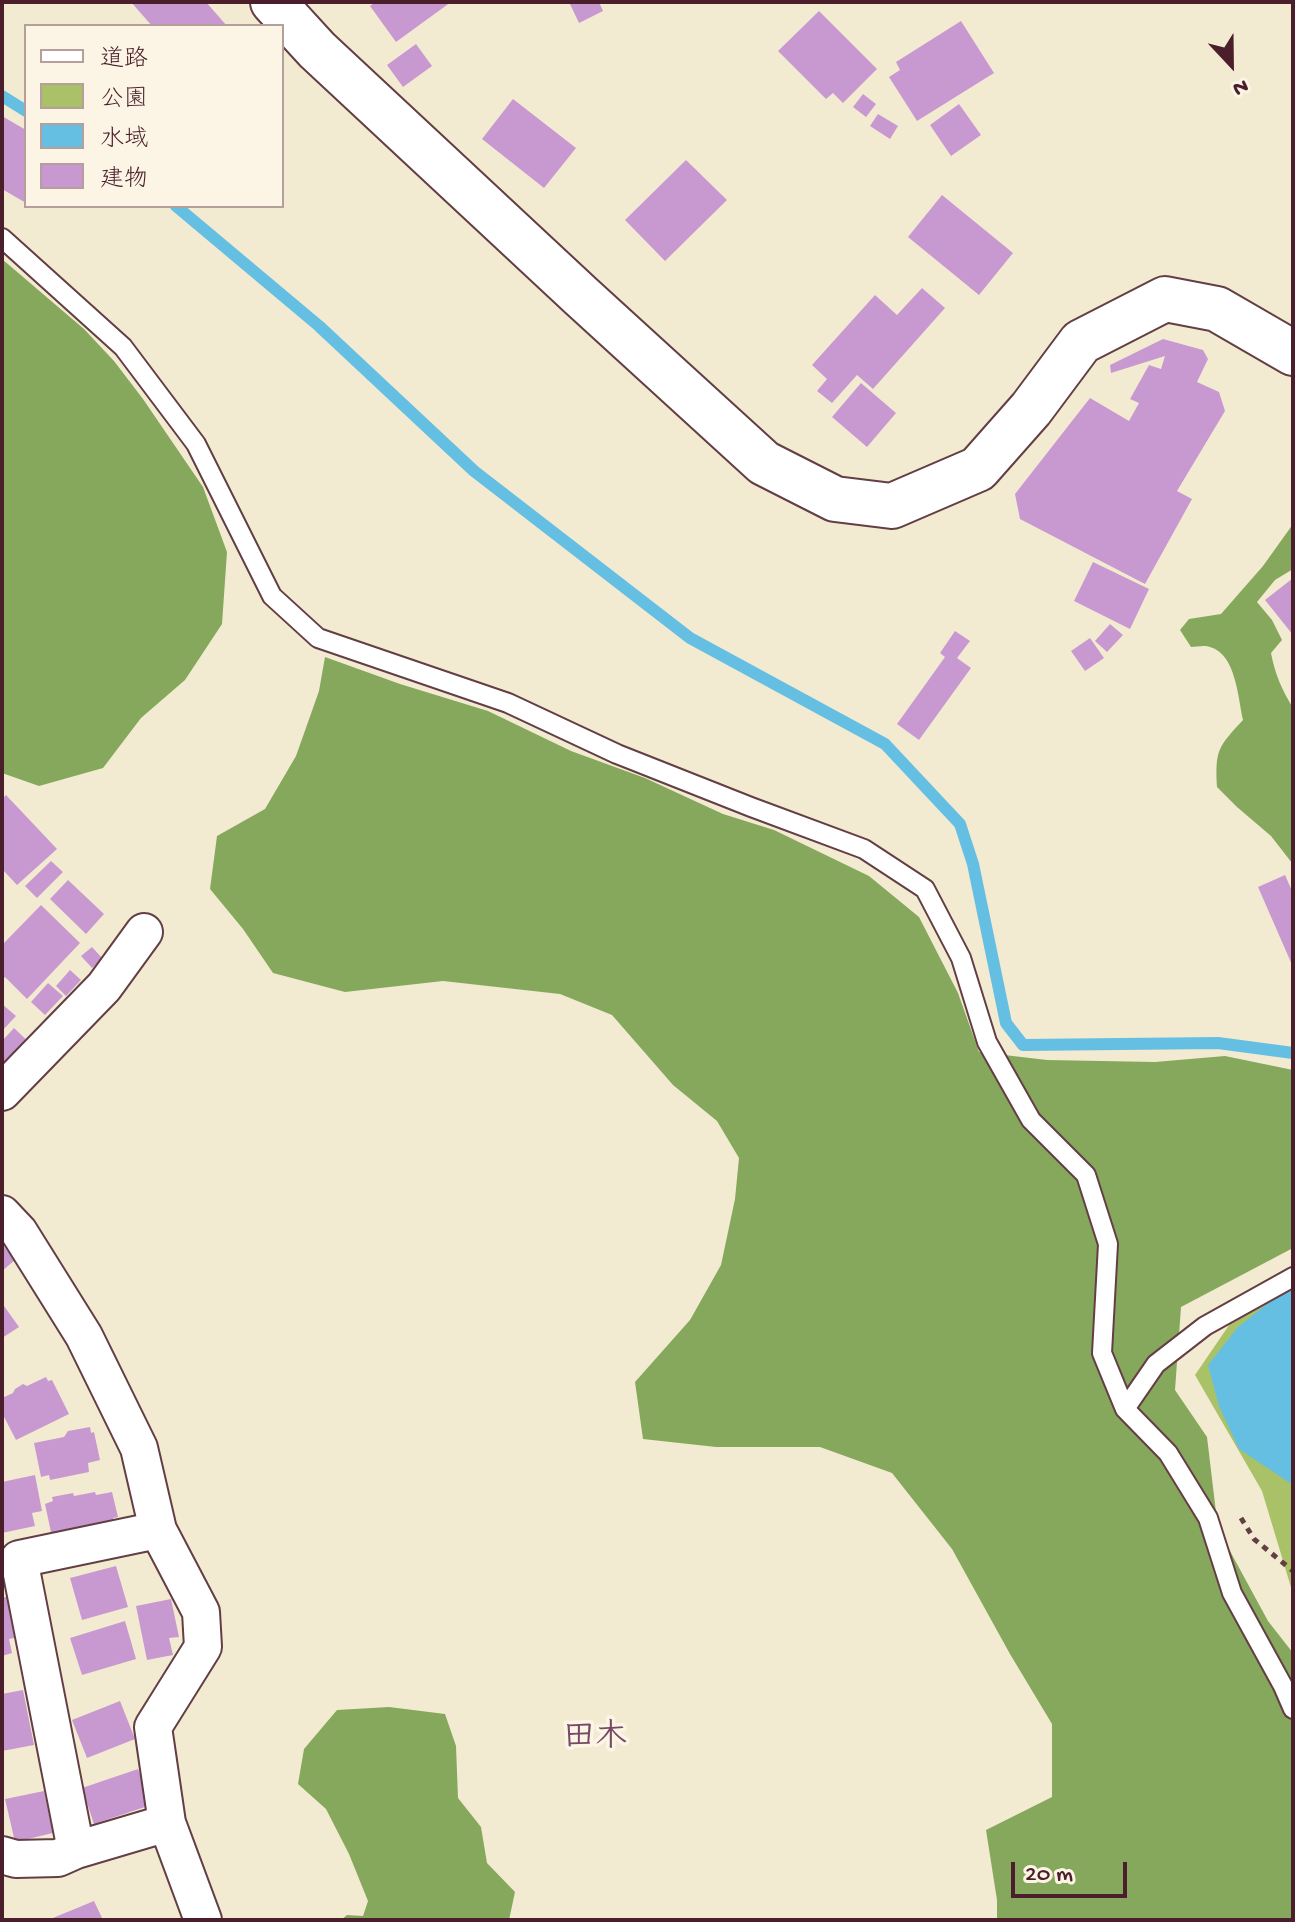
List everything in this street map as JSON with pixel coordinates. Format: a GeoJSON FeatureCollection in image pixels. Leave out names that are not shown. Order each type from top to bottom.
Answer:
{"type":"FeatureCollection","features":[{"type":"Feature","properties":{"kind":"street"},"geometry":{"type":"LineString","coordinates":[[273,2],[317,50],[764,463],[835,499],[892,506],[978,469],[1031,409],[1081,342],[1165,299],[1217,309],[1293,353]]}},
{"type":"Feature","properties":{"kind":"street"},"geometry":{"type":"LineString","coordinates":[[2,1092],[104,987],[144,932]]}},
{"type":"Feature","properties":{"kind":"street"},"geometry":{"type":"LineString","coordinates":[[2,1214],[19,1232],[84,1336],[139,1448],[158,1530],[201,1612],[203,1647],[153,1727],[167,1823],[203,1920]]}},
{"type":"Feature","properties":{"kind":"street"},"geometry":{"type":"LineString","coordinates":[[76,1850],[19,1559],[158,1530]]}},
{"type":"Feature","properties":{"kind":"street"},"geometry":{"type":"LineString","coordinates":[[2,1855],[16,1859],[58,1858],[167,1823]]}},
{"type":"Feature","properties":{"kind":"lane"},"geometry":{"type":"LineString","coordinates":[[2,238],[123,347],[196,444],[272,596],[318,638],[508,703],[617,754],[864,849],[925,889],[961,958],[987,1042],[994,1055],[1031,1120],[1086,1175],[1108,1244],[1102,1353],[1125,1409],[1168,1453],[1208,1518],[1232,1593],[1293,1709]]}},
{"type":"Feature","properties":{"kind":"lane"},"geometry":{"type":"LineString","coordinates":[[1125,1409],[1156,1364],[1205,1326],[1293,1277]]}},
{"type":"Feature","properties":{"kind":"green space"},"geometry":{"type":"Polygon","coordinates":[[[2,259],[84,329],[114,361],[203,487],[227,552],[222,624],[185,680],[141,718],[103,768],[39,786],[2,773],[2,259]]]}},
{"type":"Feature","properties":{"kind":"green space"},"geometry":{"type":"Polygon","coordinates":[[[1293,524],[1293,569],[1275,580],[1257,602],[1272,620],[1282,640],[1271,653],[1279,682],[1293,708],[1293,868],[1271,836],[1217,787],[1220,750],[1243,720],[1237,689],[1231,667],[1219,651],[1208,646],[1191,647],[1180,630],[1189,619],[1221,614],[1263,566],[1293,524]]]}},
{"type":"Feature","properties":{"kind":"green space"},"geometry":{"type":"Polygon","coordinates":[[[325,657],[488,711],[571,751],[645,778],[723,814],[774,830],[869,876],[919,917],[958,993],[979,1052],[1047,1060],[1155,1062],[1225,1056],[1293,1070],[1293,1248],[1181,1307],[1175,1390],[1207,1437],[1218,1529],[1268,1621],[1293,1653],[1293,1920],[997,1920],[997,1900],[986,1830],[1052,1797],[1052,1724],[952,1549],[892,1473],[820,1447],[716,1447],[643,1439],[635,1382],[690,1320],[721,1265],[735,1199],[739,1158],[717,1121],[673,1085],[612,1015],[560,994],[443,981],[345,992],[273,973],[210,889],[217,836],[265,809],[296,756],[319,691],[325,657]]]}},
{"type":"Feature","properties":{"kind":"green space"},"geometry":{"type":"Polygon","coordinates":[[[1293,1277],[1293,1594],[1262,1491],[1195,1375],[1238,1312],[1293,1277]]]}},
{"type":"Feature","properties":{"kind":"green space"},"geometry":{"type":"Polygon","coordinates":[[[389,1707],[445,1714],[456,1746],[458,1798],[481,1827],[487,1863],[515,1892],[509,1920],[341,1920],[347,1915],[363,1916],[368,1901],[326,1809],[298,1784],[304,1749],[337,1710],[389,1707]]]}},
{"type":"Feature","properties":{"kind":"water"},"geometry":{"type":"Polygon","coordinates":[[[1293,1286],[1293,1485],[1239,1449],[1219,1406],[1208,1365],[1238,1327],[1293,1286]]]}},
{"type":"Feature","properties":{"kind":"building"},"geometry":{"type":"Polygon","coordinates":[[[131,2],[206,2],[225,24],[150,24],[131,2]]]}},
{"type":"Feature","properties":{"kind":"building"},"geometry":{"type":"Polygon","coordinates":[[[375,2],[451,2],[396,42],[370,6],[375,2]]]}},
{"type":"Feature","properties":{"kind":"building"},"geometry":{"type":"Polygon","coordinates":[[[569,2],[599,2],[603,11],[579,23],[569,2]]]}},
{"type":"Feature","properties":{"kind":"building"},"geometry":{"type":"Polygon","coordinates":[[[819,11],[877,69],[843,103],[833,93],[826,99],[778,51],[819,11]]]}},
{"type":"Feature","properties":{"kind":"building"},"geometry":{"type":"Polygon","coordinates":[[[961,21],[994,73],[917,121],[889,77],[900,70],[896,62],[961,21]]]}},
{"type":"Feature","properties":{"kind":"building"},"geometry":{"type":"Polygon","coordinates":[[[416,44],[432,66],[403,87],[387,65],[416,44]]]}},
{"type":"Feature","properties":{"kind":"building"},"geometry":{"type":"Polygon","coordinates":[[[863,94],[876,104],[866,117],[853,107],[863,94]]]}},
{"type":"Feature","properties":{"kind":"building"},"geometry":{"type":"Polygon","coordinates":[[[513,99],[576,148],[544,188],[482,139],[513,99]]]}},
{"type":"Feature","properties":{"kind":"building"},"geometry":{"type":"Polygon","coordinates":[[[959,104],[981,135],[951,156],[930,125],[959,104]]]}},
{"type":"Feature","properties":{"kind":"building"},"geometry":{"type":"Polygon","coordinates":[[[878,114],[898,126],[890,139],[870,126],[878,114]]]}},
{"type":"Feature","properties":{"kind":"building"},"geometry":{"type":"Polygon","coordinates":[[[2,116],[24,129],[24,202],[2,189],[2,116]]]}},
{"type":"Feature","properties":{"kind":"building"},"geometry":{"type":"Polygon","coordinates":[[[686,160],[727,200],[665,261],[625,220],[686,160]]]}},
{"type":"Feature","properties":{"kind":"building"},"geometry":{"type":"Polygon","coordinates":[[[942,195],[1013,253],[979,295],[908,237],[942,195]]]}},
{"type":"Feature","properties":{"kind":"building"},"geometry":{"type":"Polygon","coordinates":[[[922,288],[945,308],[873,389],[857,375],[832,403],[817,391],[827,379],[812,365],[875,295],[897,315],[922,288]]]}},
{"type":"Feature","properties":{"kind":"building"},"geometry":{"type":"Polygon","coordinates":[[[1163,339],[1203,350],[1208,359],[1197,382],[1219,392],[1225,411],[1177,491],[1192,499],[1145,584],[1020,519],[1015,494],[1090,398],[1129,421],[1139,403],[1130,399],[1149,365],[1161,369],[1165,356],[1111,373],[1110,365],[1163,339]]]}},
{"type":"Feature","properties":{"kind":"building"},"geometry":{"type":"Polygon","coordinates":[[[861,383],[896,413],[867,447],[832,417],[861,383]]]}},
{"type":"Feature","properties":{"kind":"building"},"geometry":{"type":"Polygon","coordinates":[[[1093,562],[1149,589],[1130,629],[1074,601],[1093,562]]]}},
{"type":"Feature","properties":{"kind":"building"},"geometry":{"type":"Polygon","coordinates":[[[1293,578],[1293,635],[1265,600],[1293,578]]]}},
{"type":"Feature","properties":{"kind":"building"},"geometry":{"type":"Polygon","coordinates":[[[1110,624],[1123,635],[1107,652],[1095,641],[1110,624]]]}},
{"type":"Feature","properties":{"kind":"building"},"geometry":{"type":"Polygon","coordinates":[[[955,631],[970,641],[957,658],[971,668],[919,740],[897,724],[945,657],[940,653],[955,631]]]}},
{"type":"Feature","properties":{"kind":"building"},"geometry":{"type":"Polygon","coordinates":[[[1090,638],[1104,658],[1085,671],[1071,651],[1090,638]]]}},
{"type":"Feature","properties":{"kind":"building"},"geometry":{"type":"Polygon","coordinates":[[[6,795],[57,849],[17,885],[2,869],[2,799],[6,795]]]}},
{"type":"Feature","properties":{"kind":"building"},"geometry":{"type":"Polygon","coordinates":[[[51,861],[63,872],[37,898],[25,886],[51,861]]]}},
{"type":"Feature","properties":{"kind":"building"},"geometry":{"type":"Polygon","coordinates":[[[1285,875],[1293,893],[1293,967],[1258,887],[1285,875]]]}},
{"type":"Feature","properties":{"kind":"building"},"geometry":{"type":"Polygon","coordinates":[[[68,880],[104,914],[86,934],[50,899],[68,880]]]}},
{"type":"Feature","properties":{"kind":"building"},"geometry":{"type":"Polygon","coordinates":[[[41,905],[80,943],[27,999],[5,977],[2,980],[2,945],[41,905]]]}},
{"type":"Feature","properties":{"kind":"building"},"geometry":{"type":"Polygon","coordinates":[[[92,947],[103,959],[92,968],[81,956],[92,947]]]}},
{"type":"Feature","properties":{"kind":"building"},"geometry":{"type":"Polygon","coordinates":[[[70,970],[81,980],[66,996],[56,986],[70,970]]]}},
{"type":"Feature","properties":{"kind":"building"},"geometry":{"type":"Polygon","coordinates":[[[48,983],[63,996],[45,1015],[31,1002],[48,983]]]}},
{"type":"Feature","properties":{"kind":"building"},"geometry":{"type":"Polygon","coordinates":[[[2,1004],[16,1016],[2,1031],[2,1004]]]}},
{"type":"Feature","properties":{"kind":"building"},"geometry":{"type":"Polygon","coordinates":[[[14,1028],[33,1046],[2,1078],[2,1041],[14,1028]]]}},
{"type":"Feature","properties":{"kind":"building"},"geometry":{"type":"Polygon","coordinates":[[[2,1244],[15,1260],[2,1271],[2,1244]]]}},
{"type":"Feature","properties":{"kind":"building"},"geometry":{"type":"Polygon","coordinates":[[[2,1303],[19,1327],[2,1338],[2,1303]]]}},
{"type":"Feature","properties":{"kind":"building"},"geometry":{"type":"Polygon","coordinates":[[[46,1377],[48,1381],[52,1380],[69,1414],[16,1440],[2,1413],[2,1398],[23,1384],[27,1386],[46,1377]]]}},
{"type":"Feature","properties":{"kind":"building"},"geometry":{"type":"Polygon","coordinates":[[[90,1427],[100,1460],[88,1463],[89,1472],[50,1480],[49,1475],[41,1477],[34,1443],[64,1437],[68,1431],[90,1427]]]}},
{"type":"Feature","properties":{"kind":"building"},"geometry":{"type":"Polygon","coordinates":[[[35,1475],[42,1511],[32,1513],[35,1526],[2,1533],[2,1482],[35,1475]]]}},
{"type":"Feature","properties":{"kind":"building"},"geometry":{"type":"Polygon","coordinates":[[[95,1492],[96,1495],[112,1492],[118,1517],[113,1518],[114,1523],[52,1537],[45,1504],[53,1501],[52,1497],[95,1492]]]}},
{"type":"Feature","properties":{"kind":"building"},"geometry":{"type":"Polygon","coordinates":[[[116,1566],[128,1607],[82,1620],[70,1578],[116,1566]]]}},
{"type":"Feature","properties":{"kind":"building"},"geometry":{"type":"Polygon","coordinates":[[[9,1596],[18,1637],[9,1639],[12,1653],[2,1656],[2,1598],[9,1596]]]}},
{"type":"Feature","properties":{"kind":"building"},"geometry":{"type":"Polygon","coordinates":[[[171,1599],[179,1637],[169,1638],[173,1655],[147,1660],[136,1606],[171,1599]]]}},
{"type":"Feature","properties":{"kind":"building"},"geometry":{"type":"Polygon","coordinates":[[[125,1621],[136,1659],[82,1675],[70,1638],[125,1621]]]}},
{"type":"Feature","properties":{"kind":"building"},"geometry":{"type":"Polygon","coordinates":[[[23,1690],[34,1745],[2,1751],[2,1694],[23,1690]]]}},
{"type":"Feature","properties":{"kind":"building"},"geometry":{"type":"Polygon","coordinates":[[[120,1701],[135,1739],[87,1758],[72,1720],[120,1701]]]}},
{"type":"Feature","properties":{"kind":"building"},"geometry":{"type":"Polygon","coordinates":[[[138,1769],[151,1805],[94,1824],[82,1788],[138,1769]]]}},
{"type":"Feature","properties":{"kind":"building"},"geometry":{"type":"Polygon","coordinates":[[[44,1791],[53,1833],[15,1842],[5,1799],[44,1791]]]}},
{"type":"Feature","properties":{"kind":"building"},"geometry":{"type":"Polygon","coordinates":[[[94,1901],[103,1920],[48,1920],[94,1901]]]}},
{"type":"Feature","properties":{"kind":"waterway"},"geometry":{"type":"LineString","coordinates":[[2,96],[24,110]]}},
{"type":"Feature","properties":{"kind":"waterway"},"geometry":{"type":"LineString","coordinates":[[178,208],[319,326],[474,471],[690,638],[885,744],[960,824],[973,864],[1006,1023],[1023,1045],[1218,1043],[1293,1053]]}},
{"type":"Feature","properties":{"kind":"district","name":"田木"},"geometry":{"type":"Point","coordinates":[595,1740]}}]}
